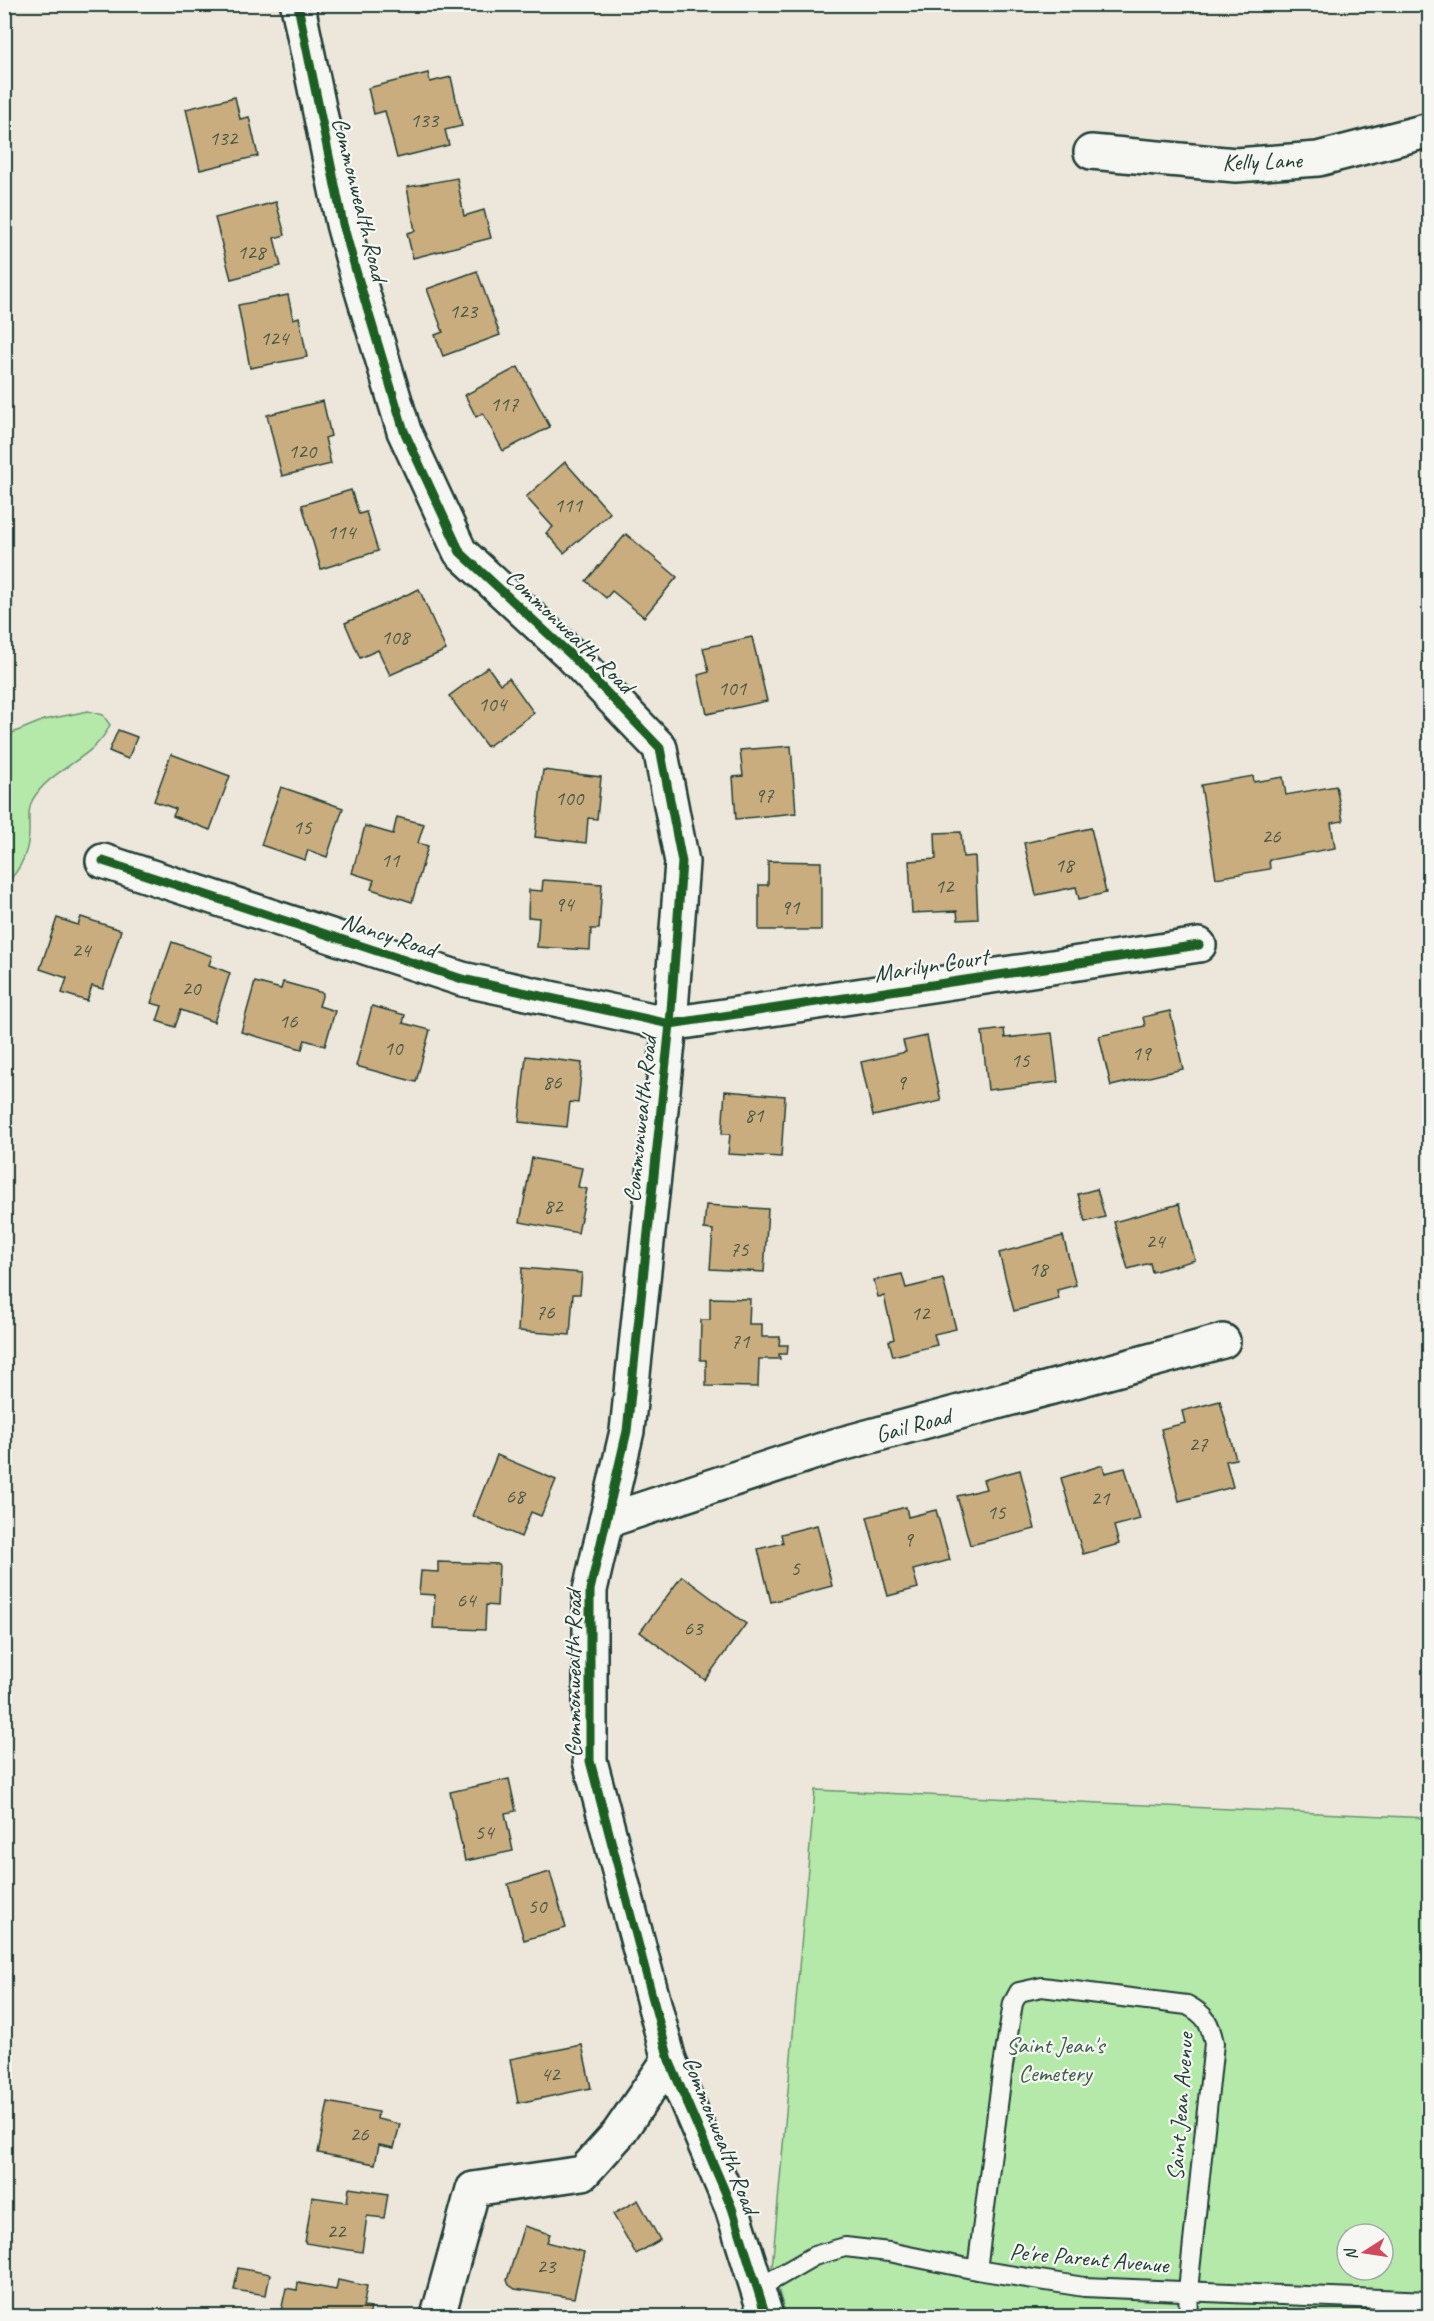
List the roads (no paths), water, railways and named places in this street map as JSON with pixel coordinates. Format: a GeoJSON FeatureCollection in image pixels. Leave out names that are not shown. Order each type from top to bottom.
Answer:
{"type":"FeatureCollection","features":[{"type":"Feature","properties":{"kind":"street","name":"Commonwealth Road"},"geometry":{"type":"LineString","coordinates":[[298,6],[343,224],[363,294],[404,431],[460,552],[570,654],[660,748],[682,862],[670,1024],[627,1431],[590,1590],[590,1761],[669,2060],[732,2208],[761,2303]]}},
{"type":"Feature","properties":{"kind":"street","name":"Kelly Lane"},"geometry":{"type":"LineString","coordinates":[[1091,152],[1236,165],[1318,159],[1430,130]]}},
{"type":"Feature","properties":{"kind":"street","name":"Nancy Road"},"geometry":{"type":"LineString","coordinates":[[103,861],[462,980],[670,1024]]}},
{"type":"Feature","properties":{"kind":"street","name":"Marilyn Court"},"geometry":{"type":"LineString","coordinates":[[670,1024],[1199,945]]}},
{"type":"Feature","properties":{"kind":"street","name":"Gail Road"},"geometry":{"type":"LineString","coordinates":[[606,1521],[834,1446],[1223,1341]]}},
{"type":"Feature","properties":{"kind":"street"},"geometry":{"type":"LineString","coordinates":[[438,2316],[473,2189],[583,2173],[618,2134],[669,2060]]}},
{"type":"Feature","properties":{"kind":"lane","name":"Saint Jean Avenue"},"geometry":{"type":"LineString","coordinates":[[977,2271],[1013,2003],[1019,1992],[1042,1987],[1187,2005],[1200,2012],[1210,2022],[1214,2043],[1188,2290],[1189,2316]]}},
{"type":"Feature","properties":{"kind":"lane","name":"Pe're Parent Avenue"},"geometry":{"type":"LineString","coordinates":[[761,2303],[814,2256],[845,2247],[889,2252],[977,2271],[1084,2287],[1430,2301]]}},
{"type":"Feature","properties":{"kind":"park label","name":"Saint Jean's Cemetery"},"geometry":{"type":"Point","coordinates":[1055,2059]}}]}
